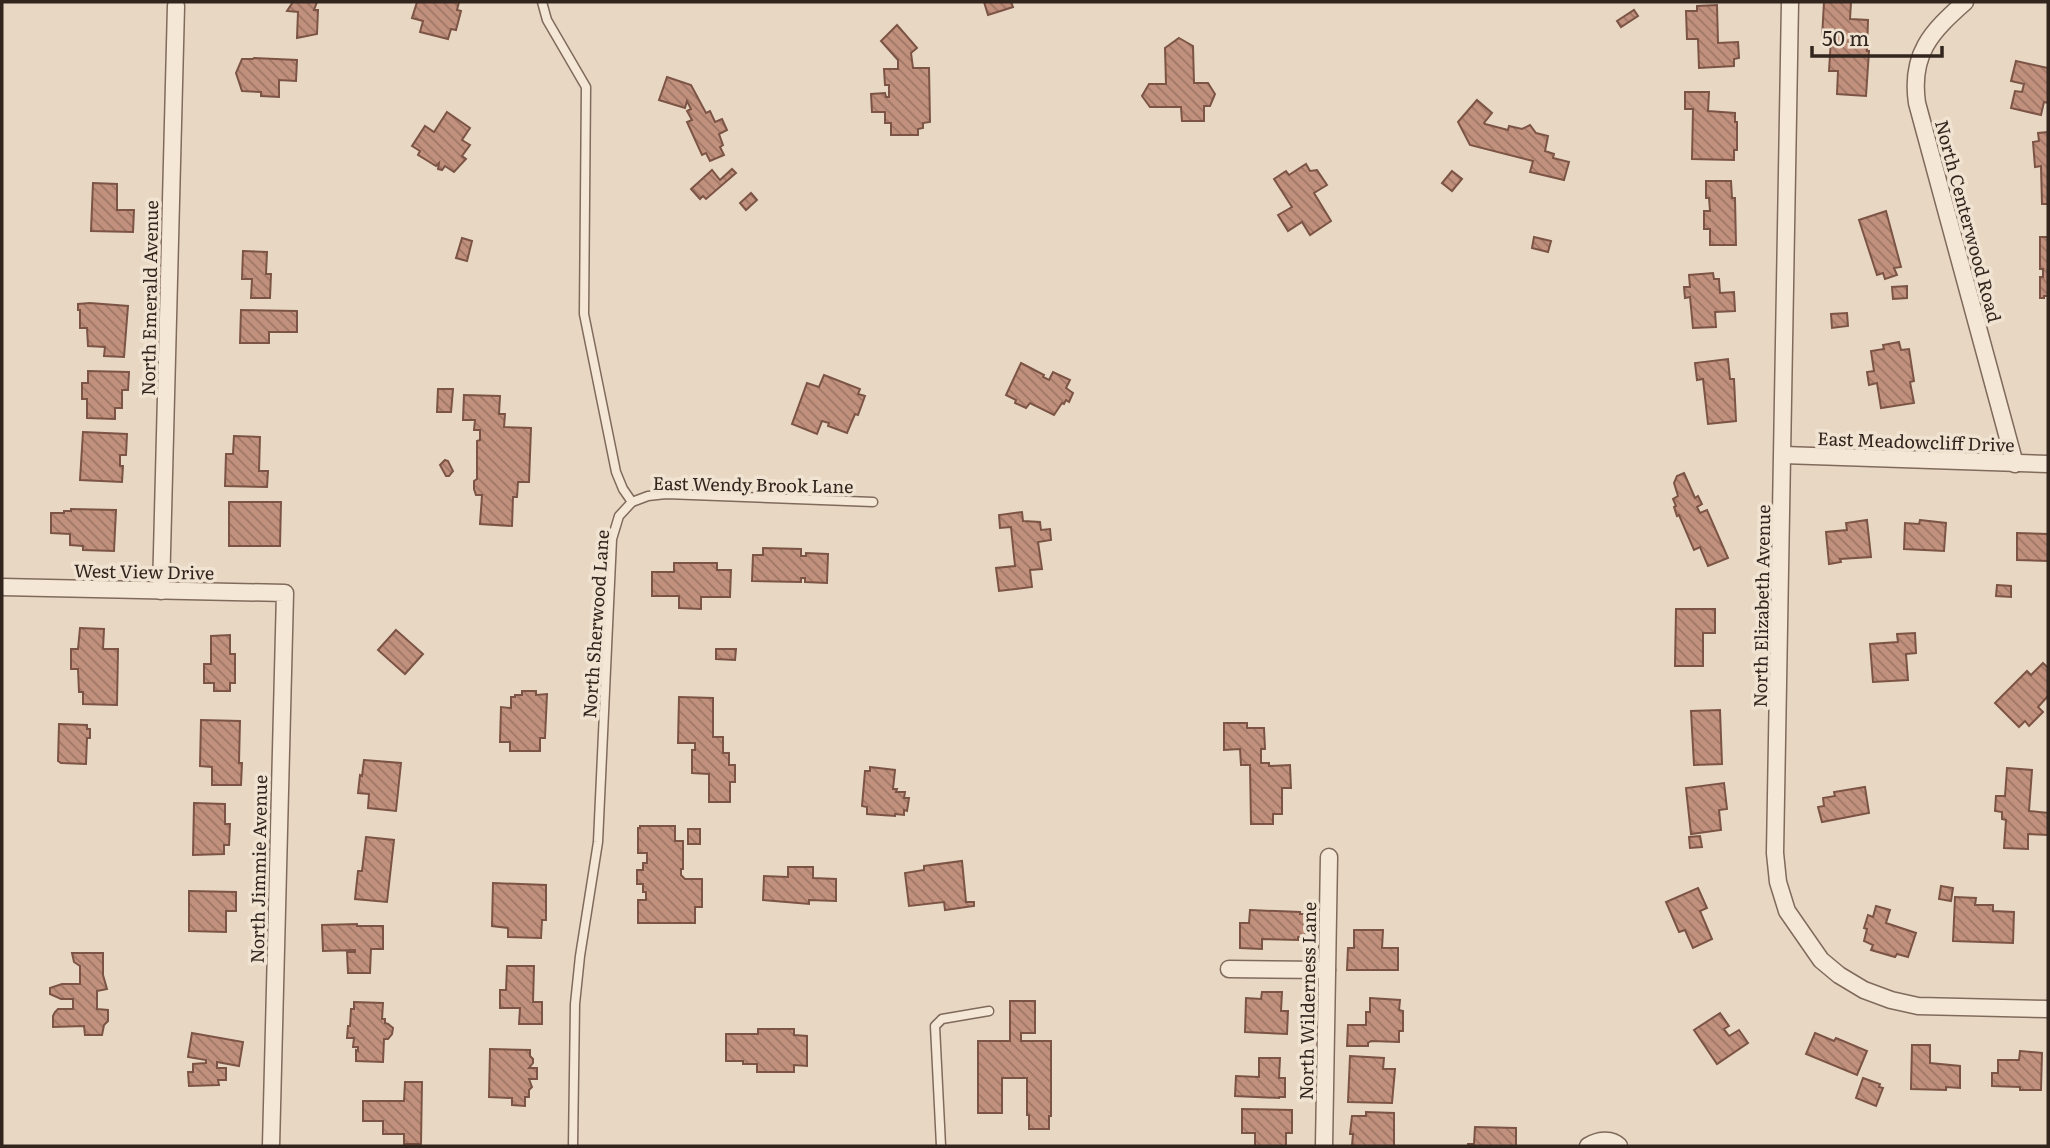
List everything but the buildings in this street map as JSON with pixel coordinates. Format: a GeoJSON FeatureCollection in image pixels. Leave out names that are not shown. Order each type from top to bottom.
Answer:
{"type":"FeatureCollection","features":[{"type":"Feature","properties":{"kind":"street","name":"North Elizabeth Avenue"},"geometry":{"type":"LineString","coordinates":[[1790,2],[1775,853],[1778,882],[1787,911],[1821,960],[1864,990],[1918,1006],[2048,1009]]}},
{"type":"Feature","properties":{"kind":"street","name":"North Centerwood Road"},"geometry":{"type":"LineString","coordinates":[[1965,2],[1936,28],[1926,43],[1915,72],[1915,86],[1917,103],[2015,464]]}},
{"type":"Feature","properties":{"kind":"street","name":"North Emerald Avenue"},"geometry":{"type":"LineString","coordinates":[[161,591],[176,6]]}},
{"type":"Feature","properties":{"kind":"street","name":"East Meadowcliff Drive"},"geometry":{"type":"LineString","coordinates":[[1783,455],[2048,464]]}},
{"type":"Feature","properties":{"kind":"street","name":"West View Drive"},"geometry":{"type":"LineString","coordinates":[[2,587],[285,593]]}},
{"type":"Feature","properties":{"kind":"street","name":"North Jimmie Avenue"},"geometry":{"type":"LineString","coordinates":[[271,1146],[285,593]]}},
{"type":"Feature","properties":{"kind":"street","name":"North Wilderness Lane"},"geometry":{"type":"LineString","coordinates":[[1324,1146],[1329,857]]}},
{"type":"Feature","properties":{"kind":"street"},"geometry":{"type":"LineString","coordinates":[[1228,969],[1327,970]]}},
{"type":"Feature","properties":{"kind":"street"},"geometry":{"type":"LineString","coordinates":[[1588,1146],[1597,1141],[1607,1141],[1619,1146]]}},
{"type":"Feature","properties":{"kind":"lane"},"geometry":{"type":"LineString","coordinates":[[542,2],[547,20],[586,87],[584,314],[616,472],[632,502]]}},
{"type":"Feature","properties":{"kind":"lane","name":"East Wendy Brook Lane"},"geometry":{"type":"LineString","coordinates":[[632,502],[648,496],[666,494],[873,502]]}},
{"type":"Feature","properties":{"kind":"lane","name":"North Sherwood Lane"},"geometry":{"type":"LineString","coordinates":[[573,1146],[575,1004],[598,842],[612,539],[619,516],[632,502]]}},
{"type":"Feature","properties":{"kind":"lane"},"geometry":{"type":"LineString","coordinates":[[941,1146],[935,1026],[942,1018],[989,1011]]}}]}
